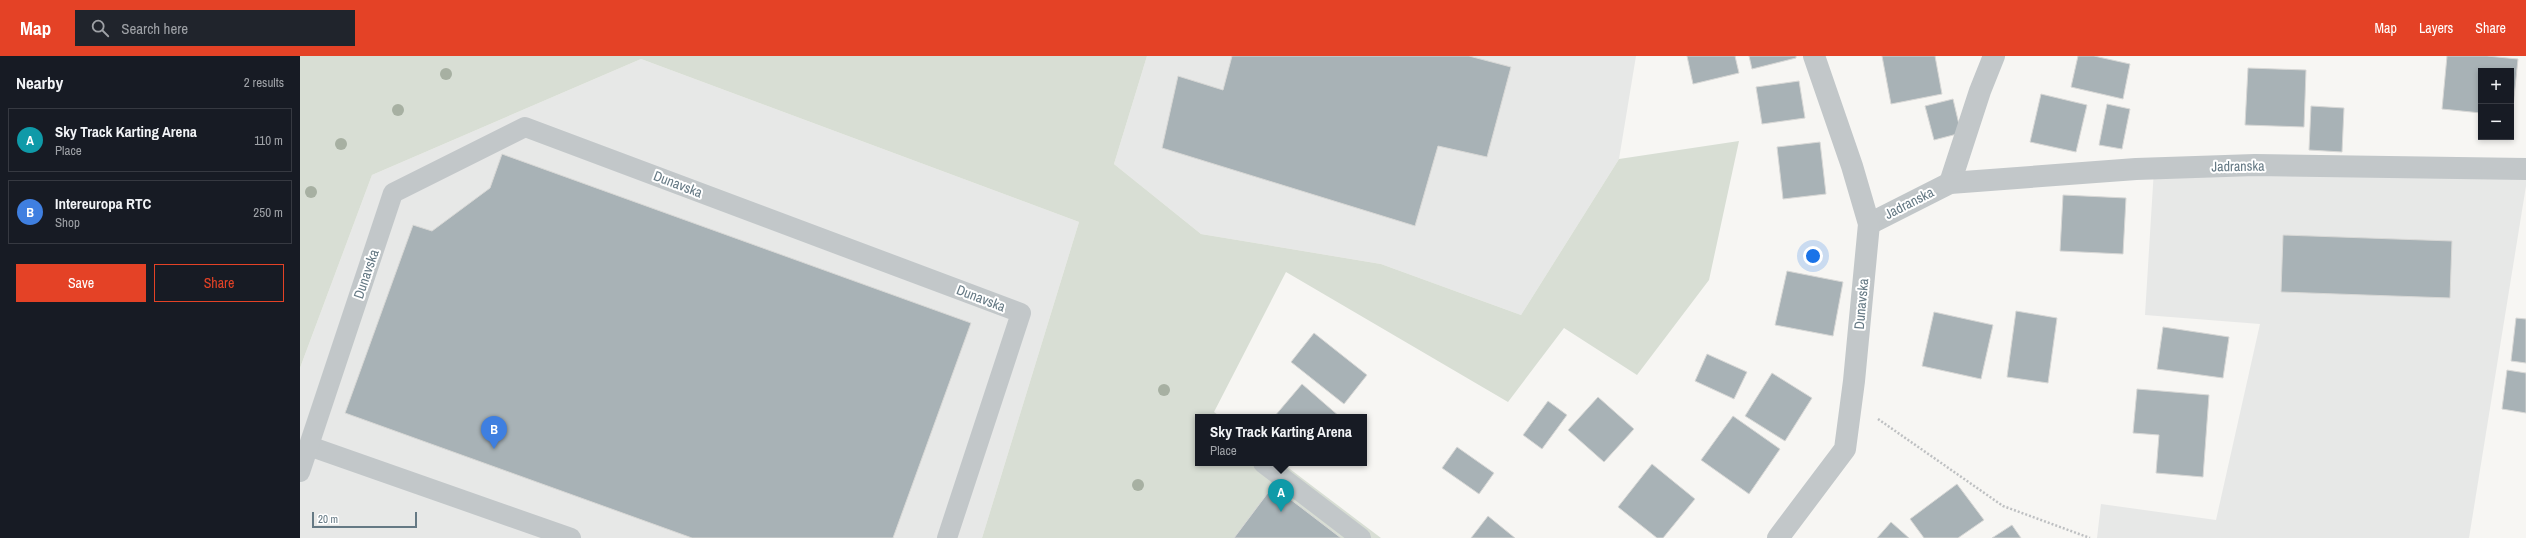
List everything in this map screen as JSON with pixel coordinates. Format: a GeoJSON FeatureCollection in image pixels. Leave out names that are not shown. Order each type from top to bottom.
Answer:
{"type":"FeatureCollection","features":[{"type":"Feature","properties":{"kind":"street","name":"Dunavska"},"geometry":{"type":"LineString","coordinates":[[1778,538],[1845,449],[1869,224],[1852,166],[1814,56]]}},
{"type":"Feature","properties":{"kind":"street","name":"Jadranska"},"geometry":{"type":"LineString","coordinates":[[1950,183],[1980,91],[1994,56]]}},
{"type":"Feature","properties":{"kind":"street","name":"Jadranska"},"geometry":{"type":"LineString","coordinates":[[1869,224],[1950,183],[2136,169],[2255,165],[2526,169]]}},
{"type":"Feature","properties":{"kind":"lane","name":"Dunavska"},"geometry":{"type":"LineString","coordinates":[[300,472],[393,193],[525,127],[1021,313],[947,538]]}},
{"type":"Feature","properties":{"kind":"lane"},"geometry":{"type":"LineString","coordinates":[[308,446],[538,533],[571,538]]}},
{"type":"Feature","properties":{"kind":"lane"},"geometry":{"type":"LineString","coordinates":[[1267,466],[1361,538]]}},
{"type":"Feature","properties":{"kind":"path"},"geometry":{"type":"LineString","coordinates":[[1851,401],[2002,506],[2090,538]]}},
{"type":"Feature","properties":{"kind":"shaded area"},"geometry":{"type":"Polygon","coordinates":[[[300,56],[1147,56],[1114,164],[1201,234],[1381,264],[1521,315],[1619,159],[1739,141],[1709,280],[1637,375],[1564,328],[1508,402],[1286,272],[1214,412],[1217,414],[1195,414],[1195,466],[1286,466],[1381,538],[982,538],[1079,222],[641,59],[372,175],[300,368],[300,56]]]}},
{"type":"Feature","properties":{"kind":"shaded area"},"geometry":{"type":"Polygon","coordinates":[[[1147,56],[1636,56],[1619,159],[1521,315],[1381,264],[1201,234],[1114,164],[1147,56]]]}},
{"type":"Feature","properties":{"kind":"shaded area"},"geometry":{"type":"Polygon","coordinates":[[[641,59],[1079,222],[982,538],[300,538],[300,368],[372,175],[641,59]]]}},
{"type":"Feature","properties":{"kind":"shaded area"},"geometry":{"type":"Polygon","coordinates":[[[2154,169],[2526,169],[2526,186],[2469,538],[2097,538],[2101,504],[2216,520],[2260,324],[2145,315],[2154,169]]]}},
{"type":"Feature","properties":{"kind":"building"},"geometry":{"type":"Polygon","coordinates":[[[1232,56],[1469,56],[1511,67],[1487,157],[1438,146],[1415,226],[1162,148],[1178,76],[1223,90],[1232,56]]]}},
{"type":"Feature","properties":{"kind":"building"},"geometry":{"type":"Polygon","coordinates":[[[1687,56],[1735,56],[1739,73],[1693,84],[1687,56]]]}},
{"type":"Feature","properties":{"kind":"building"},"geometry":{"type":"Polygon","coordinates":[[[1749,56],[1796,56],[1796,58],[1752,69],[1749,56]]]}},
{"type":"Feature","properties":{"kind":"building"},"geometry":{"type":"Polygon","coordinates":[[[1882,56],[1935,56],[1942,94],[1891,104],[1882,56]]]}},
{"type":"Feature","properties":{"kind":"building"},"geometry":{"type":"Polygon","coordinates":[[[2078,56],[2094,56],[2130,64],[2123,99],[2071,87],[2078,56]]]}},
{"type":"Feature","properties":{"kind":"building"},"geometry":{"type":"Polygon","coordinates":[[[2447,56],[2487,56],[2518,59],[2514,97],[2514,68],[2478,68],[2478,113],[2442,109],[2447,56]]]}},
{"type":"Feature","properties":{"kind":"building"},"geometry":{"type":"Polygon","coordinates":[[[2248,68],[2306,70],[2304,127],[2245,125],[2248,68]]]}},
{"type":"Feature","properties":{"kind":"building"},"geometry":{"type":"Polygon","coordinates":[[[1799,81],[1805,118],[1762,124],[1756,87],[1799,81]]]}},
{"type":"Feature","properties":{"kind":"building"},"geometry":{"type":"Polygon","coordinates":[[[2041,94],[2087,105],[2076,152],[2030,142],[2041,94]]]}},
{"type":"Feature","properties":{"kind":"building"},"geometry":{"type":"Polygon","coordinates":[[[1953,99],[1961,133],[1934,140],[1925,106],[1953,99]]]}},
{"type":"Feature","properties":{"kind":"building"},"geometry":{"type":"Polygon","coordinates":[[[2107,104],[2130,109],[2122,149],[2099,145],[2107,104]]]}},
{"type":"Feature","properties":{"kind":"building"},"geometry":{"type":"Polygon","coordinates":[[[2311,106],[2344,108],[2342,152],[2309,150],[2311,106]]]}},
{"type":"Feature","properties":{"kind":"building"},"geometry":{"type":"Polygon","coordinates":[[[1820,142],[1826,194],[1783,199],[1777,147],[1820,142]]]}},
{"type":"Feature","properties":{"kind":"building"},"geometry":{"type":"Polygon","coordinates":[[[502,154],[971,323],[893,538],[692,538],[345,413],[413,225],[432,231],[490,188],[502,154]]]}},
{"type":"Feature","properties":{"kind":"building"},"geometry":{"type":"Polygon","coordinates":[[[2063,195],[2126,198],[2123,254],[2060,251],[2063,195]]]}},
{"type":"Feature","properties":{"kind":"building"},"geometry":{"type":"Polygon","coordinates":[[[2283,235],[2452,241],[2450,298],[2281,292],[2283,235]]]}},
{"type":"Feature","properties":{"kind":"building"},"geometry":{"type":"Polygon","coordinates":[[[1787,271],[1843,282],[1833,336],[1775,325],[1787,271]]]}},
{"type":"Feature","properties":{"kind":"building"},"geometry":{"type":"Polygon","coordinates":[[[2016,311],[2057,318],[2048,383],[2007,377],[2016,311]]]}},
{"type":"Feature","properties":{"kind":"building"},"geometry":{"type":"Polygon","coordinates":[[[1934,312],[1993,325],[1981,379],[1922,366],[1934,312]]]}},
{"type":"Feature","properties":{"kind":"building"},"geometry":{"type":"Polygon","coordinates":[[[2516,318],[2526,319],[2526,363],[2511,361],[2516,318]]]}},
{"type":"Feature","properties":{"kind":"building"},"geometry":{"type":"Polygon","coordinates":[[[2163,327],[2229,337],[2223,378],[2157,369],[2163,327]]]}},
{"type":"Feature","properties":{"kind":"building"},"geometry":{"type":"Polygon","coordinates":[[[1314,333],[1367,375],[1344,404],[1291,362],[1314,333]]]}},
{"type":"Feature","properties":{"kind":"building"},"geometry":{"type":"Polygon","coordinates":[[[1707,354],[1747,372],[1734,399],[1695,381],[1707,354]]]}},
{"type":"Feature","properties":{"kind":"building"},"geometry":{"type":"Polygon","coordinates":[[[2507,370],[2526,373],[2526,413],[2502,409],[2507,370]]]}},
{"type":"Feature","properties":{"kind":"building"},"geometry":{"type":"Polygon","coordinates":[[[1772,373],[1812,398],[1785,441],[1745,416],[1772,373]]]}},
{"type":"Feature","properties":{"kind":"building"},"geometry":{"type":"Polygon","coordinates":[[[1302,384],[1337,414],[1277,414],[1302,384]]]}},
{"type":"Feature","properties":{"kind":"building"},"geometry":{"type":"Polygon","coordinates":[[[2137,389],[2209,395],[2203,477],[2156,473],[2159,435],[2133,433],[2137,389]]]}},
{"type":"Feature","properties":{"kind":"building"},"geometry":{"type":"Polygon","coordinates":[[[1598,397],[1634,429],[1604,462],[1568,430],[1598,397]]]}},
{"type":"Feature","properties":{"kind":"building"},"geometry":{"type":"Polygon","coordinates":[[[1548,401],[1567,415],[1542,449],[1523,435],[1548,401]]]}},
{"type":"Feature","properties":{"kind":"building"},"geometry":{"type":"Polygon","coordinates":[[[1733,416],[1780,449],[1749,494],[1701,460],[1733,416]]]}},
{"type":"Feature","properties":{"kind":"building"},"geometry":{"type":"Polygon","coordinates":[[[1457,447],[1494,473],[1479,494],[1442,468],[1457,447]]]}},
{"type":"Feature","properties":{"kind":"building"},"geometry":{"type":"Polygon","coordinates":[[[1652,464],[1695,499],[1663,538],[1657,538],[1618,507],[1652,464]]]}},
{"type":"Feature","properties":{"kind":"building"},"geometry":{"type":"Polygon","coordinates":[[[1957,484],[1984,520],[1958,538],[1924,538],[1910,519],[1957,484]]]}},
{"type":"Feature","properties":{"kind":"building"},"geometry":{"type":"Polygon","coordinates":[[[1273,486],[1341,538],[1234,538],[1273,486]]]}},
{"type":"Feature","properties":{"kind":"building"},"geometry":{"type":"Polygon","coordinates":[[[1488,516],[1515,538],[1471,538],[1488,516]]]}},
{"type":"Feature","properties":{"kind":"building"},"geometry":{"type":"Polygon","coordinates":[[[1891,522],[1909,538],[1877,538],[1891,522]]]}},
{"type":"Feature","properties":{"kind":"building"},"geometry":{"type":"Polygon","coordinates":[[[2012,525],[2021,538],[1992,538],[2012,525]]]}},
{"type":"Feature","properties":{"kind":"place","name":"Intereuropa RTC"},"geometry":{"type":"Point","coordinates":[494,449]}},
{"type":"Feature","properties":{"kind":"place","name":"Sky Track Karting Arena"},"geometry":{"type":"Point","coordinates":[1281,512]}}]}
